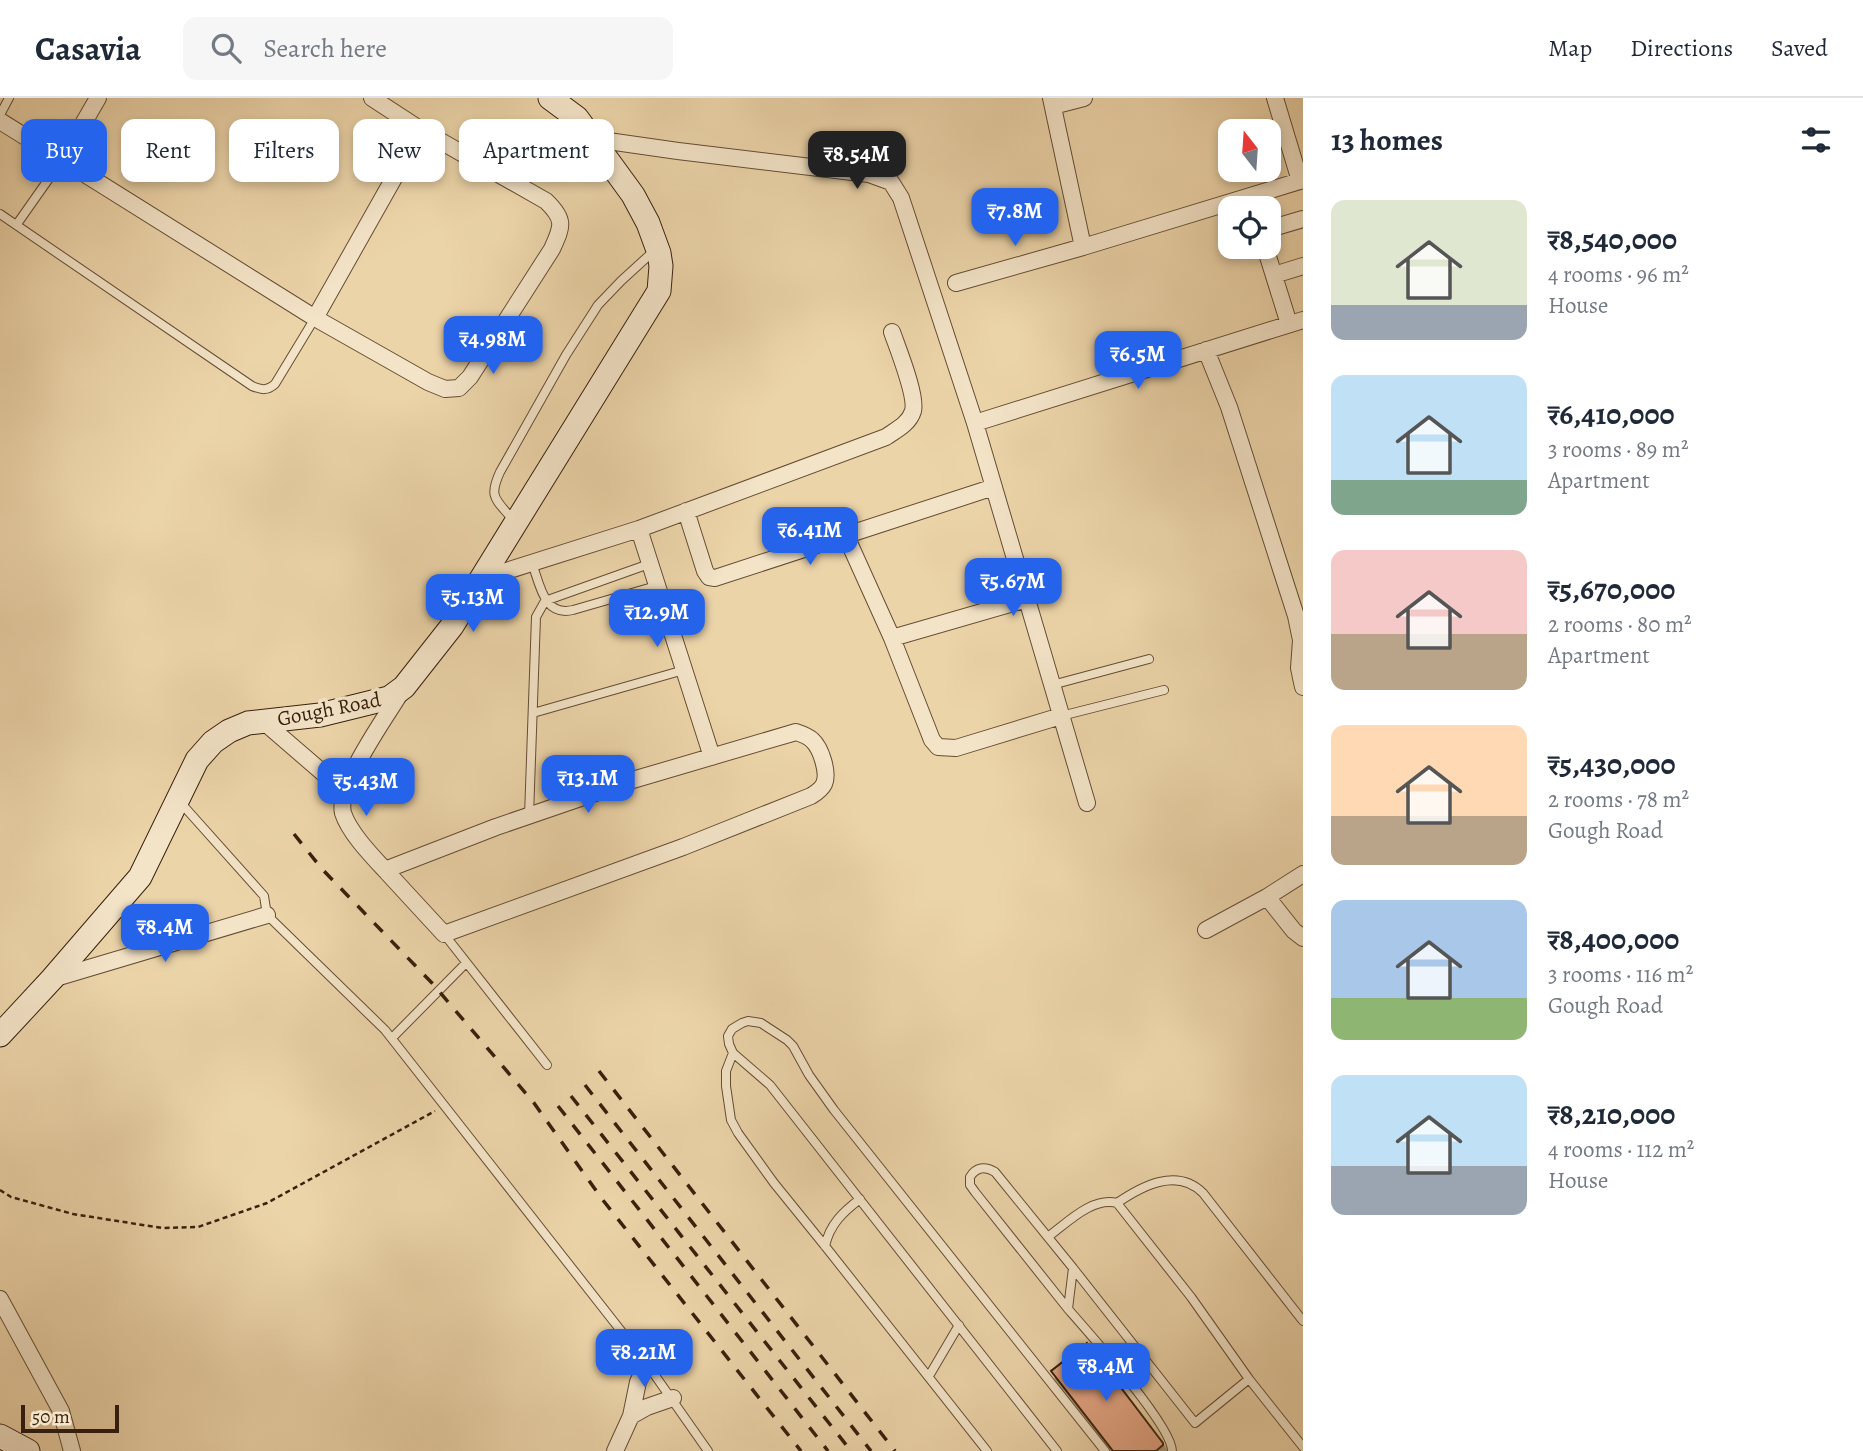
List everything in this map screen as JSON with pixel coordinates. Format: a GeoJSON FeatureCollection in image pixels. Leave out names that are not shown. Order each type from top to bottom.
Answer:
{"type":"FeatureCollection","features":[{"type":"Feature","properties":{"kind":"street"},"geometry":{"type":"LineString","coordinates":[[86,119],[98,98]]}},
{"type":"Feature","properties":{"kind":"street"},"geometry":{"type":"LineString","coordinates":[[372,98],[404,119]]}},
{"type":"Feature","properties":{"kind":"street","name":"Gough Road"},"geometry":{"type":"LineString","coordinates":[[550,98],[578,119]]}},
{"type":"Feature","properties":{"kind":"street"},"geometry":{"type":"LineString","coordinates":[[1083,247],[1052,102],[1084,98]]}},
{"type":"Feature","properties":{"kind":"street"},"geometry":{"type":"LineString","coordinates":[[1267,196],[1301,181],[1275,98]]}},
{"type":"Feature","properties":{"kind":"street"},"geometry":{"type":"LineString","coordinates":[[0,121],[21,134]]}},
{"type":"Feature","properties":{"kind":"street"},"geometry":{"type":"LineString","coordinates":[[614,142],[869,174],[891,181],[901,198],[975,423],[1087,803]]}},
{"type":"Feature","properties":{"kind":"street"},"geometry":{"type":"LineString","coordinates":[[97,182],[315,318],[445,390],[459,388],[470,377],[552,250],[560,231],[561,220],[557,211],[546,201],[445,144]]}},
{"type":"Feature","properties":{"kind":"street","name":"Gough Road"},"geometry":{"type":"LineString","coordinates":[[0,1035],[140,877],[197,760],[213,741],[248,723],[332,712],[389,698],[404,687],[452,626],[659,291],[661,266],[648,223],[614,168]]}},
{"type":"Feature","properties":{"kind":"street"},"geometry":{"type":"LineString","coordinates":[[315,318],[392,182]]}},
{"type":"Feature","properties":{"kind":"street"},"geometry":{"type":"LineString","coordinates":[[956,283],[1218,211]]}},
{"type":"Feature","properties":{"kind":"street"},"geometry":{"type":"LineString","coordinates":[[1281,225],[1303,219]]}},
{"type":"Feature","properties":{"kind":"street"},"geometry":{"type":"LineString","coordinates":[[975,423],[1296,322],[1269,259]]}},
{"type":"Feature","properties":{"kind":"street"},"geometry":{"type":"LineString","coordinates":[[1274,275],[1303,266]]}},
{"type":"Feature","properties":{"kind":"street"},"geometry":{"type":"LineString","coordinates":[[481,579],[639,529],[886,437],[905,425],[913,413],[914,400],[892,332]]}},
{"type":"Feature","properties":{"kind":"street"},"geometry":{"type":"LineString","coordinates":[[1206,350],[1229,407],[1296,616],[1301,640],[1299,668],[1303,687]]}},
{"type":"Feature","properties":{"kind":"street"},"geometry":{"type":"LineString","coordinates":[[686,511],[705,571],[709,577],[715,578],[994,487]]}},
{"type":"Feature","properties":{"kind":"street"},"geometry":{"type":"LineString","coordinates":[[639,529],[712,757]]}},
{"type":"Feature","properties":{"kind":"street"},"geometry":{"type":"LineString","coordinates":[[846,536],[892,638],[932,740],[938,747],[956,748],[1061,716]]}},
{"type":"Feature","properties":{"kind":"street"},"geometry":{"type":"LineString","coordinates":[[892,638],[1027,599]]}},
{"type":"Feature","properties":{"kind":"street"},"geometry":{"type":"LineString","coordinates":[[384,870],[636,779],[796,732],[811,738],[817,746],[825,783],[820,791],[811,796],[682,847],[444,934],[384,870],[351,829],[344,814],[344,791],[404,687]]}},
{"type":"Feature","properties":{"kind":"street"},"geometry":{"type":"LineString","coordinates":[[264,722],[344,791]]}},
{"type":"Feature","properties":{"kind":"street"},"geometry":{"type":"LineString","coordinates":[[1206,930],[1303,874]]}},
{"type":"Feature","properties":{"kind":"street"},"geometry":{"type":"LineString","coordinates":[[1267,897],[1294,931],[1303,938]]}},
{"type":"Feature","properties":{"kind":"street"},"geometry":{"type":"LineString","coordinates":[[52,979],[267,915]]}},
{"type":"Feature","properties":{"kind":"street"},"geometry":{"type":"LineString","coordinates":[[0,1299],[61,1411],[72,1451]]}},
{"type":"Feature","properties":{"kind":"street"},"geometry":{"type":"LineString","coordinates":[[615,1451],[631,1416],[638,1381],[648,1364]]}},
{"type":"Feature","properties":{"kind":"street"},"geometry":{"type":"LineString","coordinates":[[631,1416],[673,1398]]}},
{"type":"Feature","properties":{"kind":"street"},"geometry":{"type":"LineString","coordinates":[[0,1436],[28,1451]]}},
{"type":"Feature","properties":{"kind":"lane"},"geometry":{"type":"LineString","coordinates":[[0,115],[9,98]]}},
{"type":"Feature","properties":{"kind":"lane"},"geometry":{"type":"LineString","coordinates":[[17,224],[47,182]]}},
{"type":"Feature","properties":{"kind":"lane"},"geometry":{"type":"LineString","coordinates":[[0,214],[252,386],[263,390],[275,384],[315,318]]}},
{"type":"Feature","properties":{"kind":"lane"},"geometry":{"type":"LineString","coordinates":[[515,522],[494,498],[494,487],[500,472],[566,355],[598,305],[657,248]]}},
{"type":"Feature","properties":{"kind":"lane"},"geometry":{"type":"LineString","coordinates":[[532,564],[545,601],[557,611],[566,612],[656,586]]}},
{"type":"Feature","properties":{"kind":"lane"},"geometry":{"type":"LineString","coordinates":[[529,816],[537,617],[545,601],[649,564]]}},
{"type":"Feature","properties":{"kind":"lane"},"geometry":{"type":"LineString","coordinates":[[1052,685],[1149,659]]}},
{"type":"Feature","properties":{"kind":"lane"},"geometry":{"type":"LineString","coordinates":[[533,713],[684,670]]}},
{"type":"Feature","properties":{"kind":"lane"},"geometry":{"type":"LineString","coordinates":[[1061,716],[1164,690]]}},
{"type":"Feature","properties":{"kind":"lane"},"geometry":{"type":"LineString","coordinates":[[178,800],[264,896],[267,915],[392,1038],[648,1364],[708,1451]]}},
{"type":"Feature","properties":{"kind":"lane"},"geometry":{"type":"LineString","coordinates":[[444,934],[547,1065]]}},
{"type":"Feature","properties":{"kind":"lane"},"geometry":{"type":"LineString","coordinates":[[392,1038],[466,963]]}},
{"type":"Feature","properties":{"kind":"lane"},"geometry":{"type":"LineString","coordinates":[[1057,1451],[770,1085],[733,1053],[728,1035],[732,1029],[748,1021],[761,1023],[793,1046],[809,1075],[834,1110],[1105,1451]]}},
{"type":"Feature","properties":{"kind":"lane"},"geometry":{"type":"LineString","coordinates":[[733,1053],[726,1071],[726,1086],[732,1121],[738,1133],[774,1183],[987,1451]]}},
{"type":"Feature","properties":{"kind":"lane"},"geometry":{"type":"LineString","coordinates":[[1172,1451],[1172,1443],[1159,1420],[975,1192],[970,1180],[972,1173],[986,1167],[995,1172],[1049,1236],[1195,1423],[1249,1378]]}},
{"type":"Feature","properties":{"kind":"lane"},"geometry":{"type":"LineString","coordinates":[[1117,1203],[1154,1182],[1182,1181],[1197,1187],[1303,1321]]}},
{"type":"Feature","properties":{"kind":"lane"},"geometry":{"type":"LineString","coordinates":[[825,1246],[839,1217],[860,1199]]}},
{"type":"Feature","properties":{"kind":"lane"},"geometry":{"type":"LineString","coordinates":[[1049,1236],[1097,1203],[1117,1203],[1303,1447]]}},
{"type":"Feature","properties":{"kind":"lane"},"geometry":{"type":"LineString","coordinates":[[1069,1309],[1073,1268]]}},
{"type":"Feature","properties":{"kind":"lane"},"geometry":{"type":"LineString","coordinates":[[929,1376],[959,1325]]}},
{"type":"Feature","properties":{"kind":"path"},"geometry":{"type":"LineString","coordinates":[[0,1191],[11,1197],[73,1214],[162,1228],[198,1227],[267,1203],[444,1106]]}},
{"type":"Feature","properties":{"kind":"building"},"geometry":{"type":"Polygon","coordinates":[[[1087,1343],[1163,1443],[1156,1451],[1113,1451],[1051,1371],[1087,1343]]]}},
{"type":"Feature","properties":{"kind":"railway"},"geometry":{"type":"LineString","coordinates":[[294,834],[322,869],[432,983],[534,1103],[602,1199],[801,1451]]}},
{"type":"Feature","properties":{"kind":"railway"},"geometry":{"type":"LineString","coordinates":[[599,1071],[895,1451]]}},
{"type":"Feature","properties":{"kind":"railway"},"geometry":{"type":"LineString","coordinates":[[585,1085],[871,1451]]}},
{"type":"Feature","properties":{"kind":"railway"},"geometry":{"type":"LineString","coordinates":[[571,1096],[851,1451]]}},
{"type":"Feature","properties":{"kind":"railway"},"geometry":{"type":"LineString","coordinates":[[558,1106],[828,1451]]}}]}
